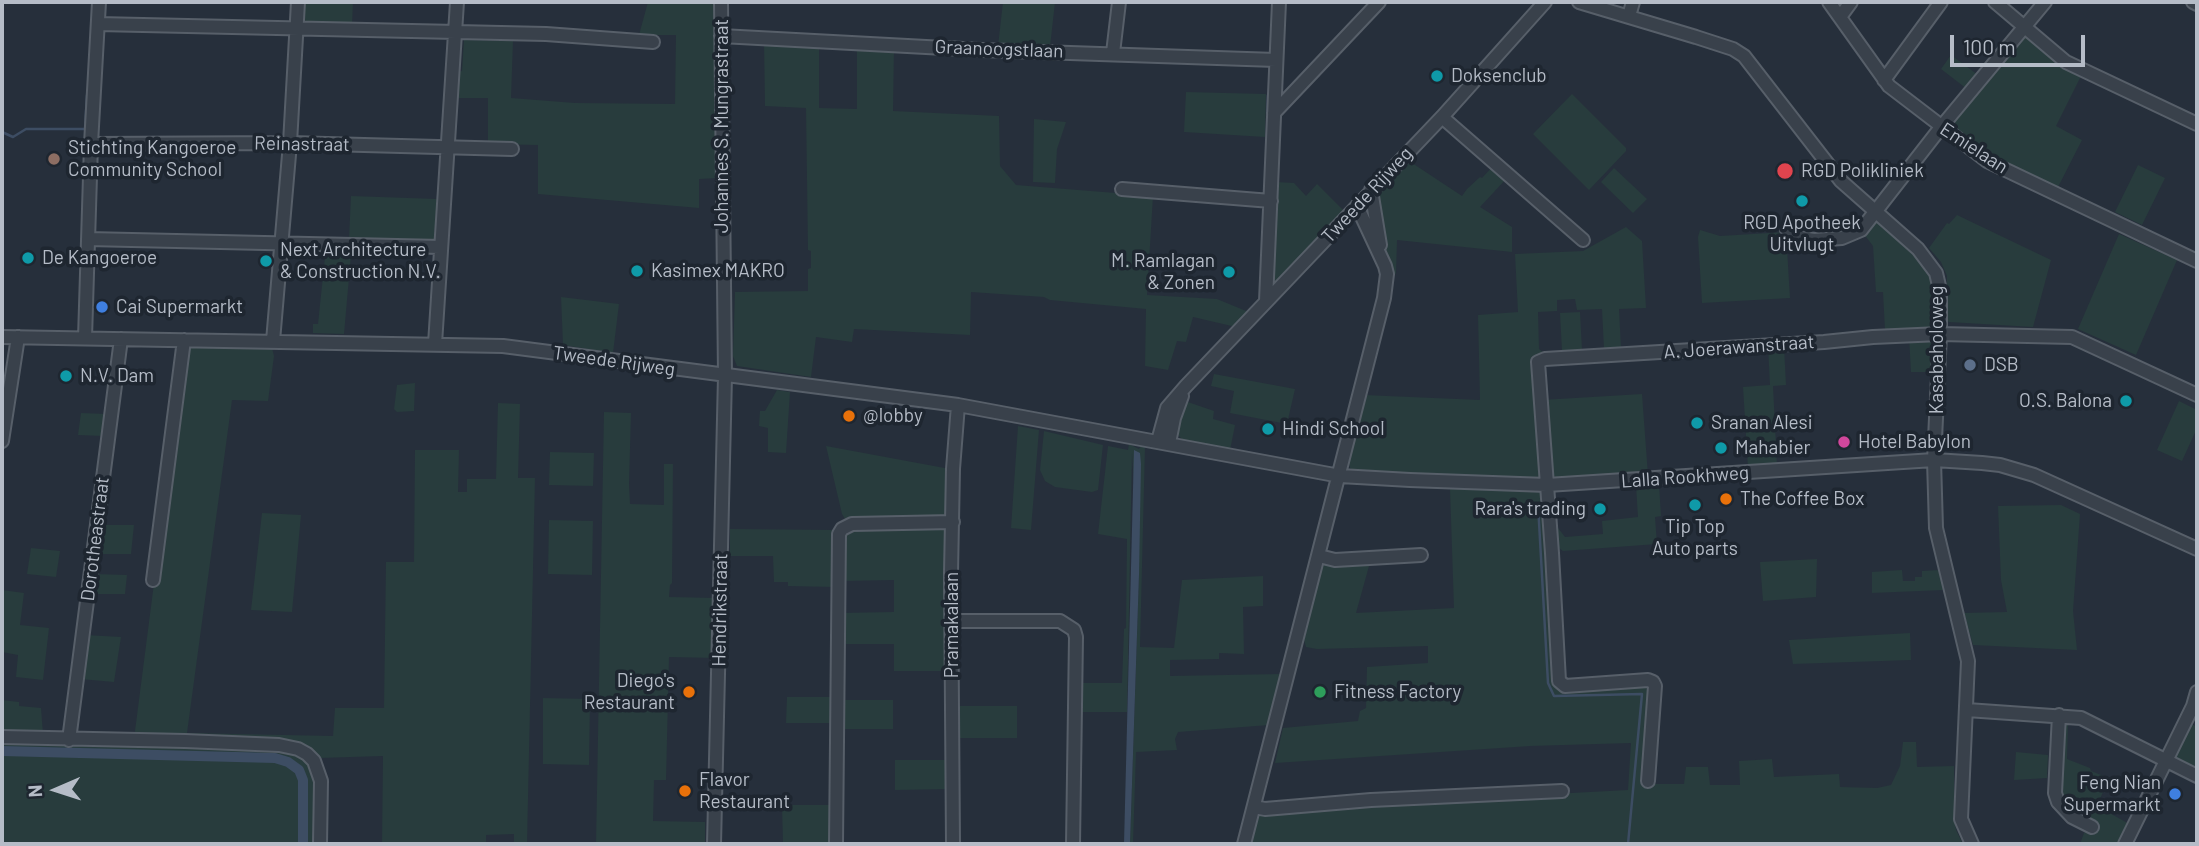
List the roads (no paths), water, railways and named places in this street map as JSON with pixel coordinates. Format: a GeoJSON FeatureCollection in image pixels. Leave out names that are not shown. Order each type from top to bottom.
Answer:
{"type":"FeatureCollection","features":[{"type":"Feature","properties":{"kind":"street"},"geometry":{"type":"LineString","coordinates":[[85,338],[99,2]]}},
{"type":"Feature","properties":{"kind":"street"},"geometry":{"type":"LineString","coordinates":[[273,341],[290,143],[298,2]]}},
{"type":"Feature","properties":{"kind":"street"},"geometry":{"type":"LineString","coordinates":[[435,344],[457,2]]}},
{"type":"Feature","properties":{"kind":"street","name":"Johannes S. Mungrastraat"},"geometry":{"type":"LineString","coordinates":[[721,2],[725,376]]}},
{"type":"Feature","properties":{"kind":"street"},"geometry":{"type":"LineString","coordinates":[[1113,53],[1119,2]]}},
{"type":"Feature","properties":{"kind":"street"},"geometry":{"type":"LineString","coordinates":[[1266,301],[1279,2]]}},
{"type":"Feature","properties":{"kind":"street"},"geometry":{"type":"LineString","coordinates":[[1274,113],[1379,2]]}},
{"type":"Feature","properties":{"kind":"street","name":"Tweede Rijweg"},"geometry":{"type":"LineString","coordinates":[[2,337],[503,346],[958,405],[1163,442],[1167,408],[1186,386],[1442,117],[1545,2]]}},
{"type":"Feature","properties":{"kind":"street","name":"Kasabaholoweg"},"geometry":{"type":"LineString","coordinates":[[1578,2],[1704,39],[1733,49],[1744,56],[1841,181],[1918,248],[1936,273],[1940,290],[1934,460],[1936,528],[1968,661],[1961,820],[1972,844]]}},
{"type":"Feature","properties":{"kind":"street"},"geometry":{"type":"LineString","coordinates":[[1629,16],[1633,2]]}},
{"type":"Feature","properties":{"kind":"street","name":"Emielaan"},"geometry":{"type":"LineString","coordinates":[[1829,2],[1884,79],[1921,112],[1987,161],[2197,261]]}},
{"type":"Feature","properties":{"kind":"street"},"geometry":{"type":"LineString","coordinates":[[1840,17],[1851,2]]}},
{"type":"Feature","properties":{"kind":"street"},"geometry":{"type":"LineString","coordinates":[[1884,79],[1941,2]]}},
{"type":"Feature","properties":{"kind":"street"},"geometry":{"type":"LineString","coordinates":[[1995,2],[2066,62],[2197,124]]}},
{"type":"Feature","properties":{"kind":"street"},"geometry":{"type":"LineString","coordinates":[[1787,230],[1801,238],[1814,240],[1842,239],[1861,230],[2045,2]]}},
{"type":"Feature","properties":{"kind":"street"},"geometry":{"type":"LineString","coordinates":[[98,24],[456,31],[653,42]]}},
{"type":"Feature","properties":{"kind":"street","name":"Graanoogstlaan"},"geometry":{"type":"LineString","coordinates":[[721,36],[982,50],[1276,60]]}},
{"type":"Feature","properties":{"kind":"street"},"geometry":{"type":"LineString","coordinates":[[1442,117],[1583,240]]}},
{"type":"Feature","properties":{"kind":"street","name":"Reinastraat"},"geometry":{"type":"LineString","coordinates":[[91,144],[290,143],[512,149]]}},
{"type":"Feature","properties":{"kind":"street"},"geometry":{"type":"LineString","coordinates":[[1122,189],[1271,201]]}},
{"type":"Feature","properties":{"kind":"street"},"geometry":{"type":"LineString","coordinates":[[1244,844],[1384,298],[1387,274],[1371,190]]}},
{"type":"Feature","properties":{"kind":"street"},"geometry":{"type":"LineString","coordinates":[[1357,206],[1383,260]]}},
{"type":"Feature","properties":{"kind":"street"},"geometry":{"type":"LineString","coordinates":[[88,239],[441,247]]}},
{"type":"Feature","properties":{"kind":"street","name":"A. Joerawanstraat"},"geometry":{"type":"LineString","coordinates":[[1547,485],[1538,362],[1545,359],[1940,334],[2072,337],[2197,395]]}},
{"type":"Feature","properties":{"kind":"street"},"geometry":{"type":"LineString","coordinates":[[2,441],[18,337]]}},
{"type":"Feature","properties":{"kind":"street","name":"Dorotheastraat"},"geometry":{"type":"LineString","coordinates":[[69,740],[121,340]]}},
{"type":"Feature","properties":{"kind":"street"},"geometry":{"type":"LineString","coordinates":[[153,580],[184,340]]}},
{"type":"Feature","properties":{"kind":"street","name":"Hendrikstraat"},"geometry":{"type":"LineString","coordinates":[[714,844],[725,376]]}},
{"type":"Feature","properties":{"kind":"street","name":"Pramakalaan"},"geometry":{"type":"LineString","coordinates":[[953,844],[953,522],[958,405]]}},
{"type":"Feature","properties":{"kind":"street","name":"Lalla Rookhweg"},"geometry":{"type":"LineString","coordinates":[[1163,442],[1340,476],[1491,485],[1547,485],[1934,460],[2000,465],[2034,475],[2197,549]]}},
{"type":"Feature","properties":{"kind":"street"},"geometry":{"type":"LineString","coordinates":[[1547,485],[1559,681],[1565,686],[1648,680],[1653,682],[1655,686],[1648,781]]}},
{"type":"Feature","properties":{"kind":"street"},"geometry":{"type":"LineString","coordinates":[[836,844],[839,534],[852,524],[953,522]]}},
{"type":"Feature","properties":{"kind":"street"},"geometry":{"type":"LineString","coordinates":[[1319,556],[1335,560],[1421,555]]}},
{"type":"Feature","properties":{"kind":"street"},"geometry":{"type":"LineString","coordinates":[[953,621],[1060,621],[1074,630],[1073,844]]}},
{"type":"Feature","properties":{"kind":"street"},"geometry":{"type":"LineString","coordinates":[[2126,844],[2197,692]]}},
{"type":"Feature","properties":{"kind":"street"},"geometry":{"type":"LineString","coordinates":[[1967,710],[2081,718],[2197,776]]}},
{"type":"Feature","properties":{"kind":"street"},"geometry":{"type":"LineString","coordinates":[[2059,715],[2055,793],[2058,802],[2072,817],[2092,827]]}},
{"type":"Feature","properties":{"kind":"street"},"geometry":{"type":"LineString","coordinates":[[2,737],[279,745],[298,749],[313,761],[321,781],[320,844]]}},
{"type":"Feature","properties":{"kind":"street"},"geometry":{"type":"LineString","coordinates":[[1254,807],[1265,809],[1371,800],[1562,791]]}},
{"type":"Feature","properties":{"kind":"water"},"geometry":{"type":"Polygon","coordinates":[[[1134,450],[1140,453],[1141,464],[1139,575],[1130,844],[1124,844],[1134,450]]]}},
{"type":"Feature","properties":{"kind":"waterway"},"geometry":{"type":"LineString","coordinates":[[2,132],[13,137],[26,129],[85,129],[87,95]]}},
{"type":"Feature","properties":{"kind":"waterway"},"geometry":{"type":"LineString","coordinates":[[1267,136],[1268,95]]}},
{"type":"Feature","properties":{"kind":"waterway"},"geometry":{"type":"LineString","coordinates":[[1538,504],[1548,683],[1554,696],[1642,694],[1628,844]]}},
{"type":"Feature","properties":{"kind":"waterway"},"geometry":{"type":"LineString","coordinates":[[2,751],[275,758],[288,762],[299,770],[303,780],[303,844]]}},
{"type":"Feature","properties":{"kind":"place","name":"Doksenclub"},"geometry":{"type":"Point","coordinates":[1437,76]}},
{"type":"Feature","properties":{"kind":"place","name":"Stichting Kangoeroe Community School"},"geometry":{"type":"Point","coordinates":[54,159]}},
{"type":"Feature","properties":{"kind":"place","name":"RGD Polikliniek"},"geometry":{"type":"Point","coordinates":[1785,171]}},
{"type":"Feature","properties":{"kind":"place","name":"RGD Apotheek Uitvlugt"},"geometry":{"type":"Point","coordinates":[1802,201]}},
{"type":"Feature","properties":{"kind":"place","name":"De Kangoeroe"},"geometry":{"type":"Point","coordinates":[28,258]}},
{"type":"Feature","properties":{"kind":"place","name":"Next Architecture & Construction N.V."},"geometry":{"type":"Point","coordinates":[266,261]}},
{"type":"Feature","properties":{"kind":"place","name":"Kasimex MAKRO"},"geometry":{"type":"Point","coordinates":[637,271]}},
{"type":"Feature","properties":{"kind":"place","name":"M. Ramlagan & Zonen"},"geometry":{"type":"Point","coordinates":[1229,272]}},
{"type":"Feature","properties":{"kind":"place","name":"Cai Supermarkt"},"geometry":{"type":"Point","coordinates":[102,307]}},
{"type":"Feature","properties":{"kind":"place","name":"DSB"},"geometry":{"type":"Point","coordinates":[1970,365]}},
{"type":"Feature","properties":{"kind":"place","name":"N.V. Dam"},"geometry":{"type":"Point","coordinates":[66,376]}},
{"type":"Feature","properties":{"kind":"place","name":"O.S. Balona"},"geometry":{"type":"Point","coordinates":[2126,401]}},
{"type":"Feature","properties":{"kind":"place","name":"@lobby"},"geometry":{"type":"Point","coordinates":[849,416]}},
{"type":"Feature","properties":{"kind":"place","name":"Sranan Alesi"},"geometry":{"type":"Point","coordinates":[1697,423]}},
{"type":"Feature","properties":{"kind":"place","name":"Hindi School"},"geometry":{"type":"Point","coordinates":[1268,429]}},
{"type":"Feature","properties":{"kind":"place","name":"Hotel Babylon"},"geometry":{"type":"Point","coordinates":[1844,442]}},
{"type":"Feature","properties":{"kind":"place","name":"Mahabier"},"geometry":{"type":"Point","coordinates":[1721,448]}},
{"type":"Feature","properties":{"kind":"place","name":"The Coffee Box"},"geometry":{"type":"Point","coordinates":[1726,499]}},
{"type":"Feature","properties":{"kind":"place","name":"Tip Top Auto parts"},"geometry":{"type":"Point","coordinates":[1695,505]}},
{"type":"Feature","properties":{"kind":"place","name":"Rara's trading"},"geometry":{"type":"Point","coordinates":[1600,509]}},
{"type":"Feature","properties":{"kind":"place","name":"Diego's Restaurant"},"geometry":{"type":"Point","coordinates":[689,692]}},
{"type":"Feature","properties":{"kind":"place","name":"Fitness Factory"},"geometry":{"type":"Point","coordinates":[1320,692]}},
{"type":"Feature","properties":{"kind":"place","name":"Flavor Restaurant"},"geometry":{"type":"Point","coordinates":[685,791]}},
{"type":"Feature","properties":{"kind":"place","name":"Feng Nian Supermarkt"},"geometry":{"type":"Point","coordinates":[2175,794]}}]}
